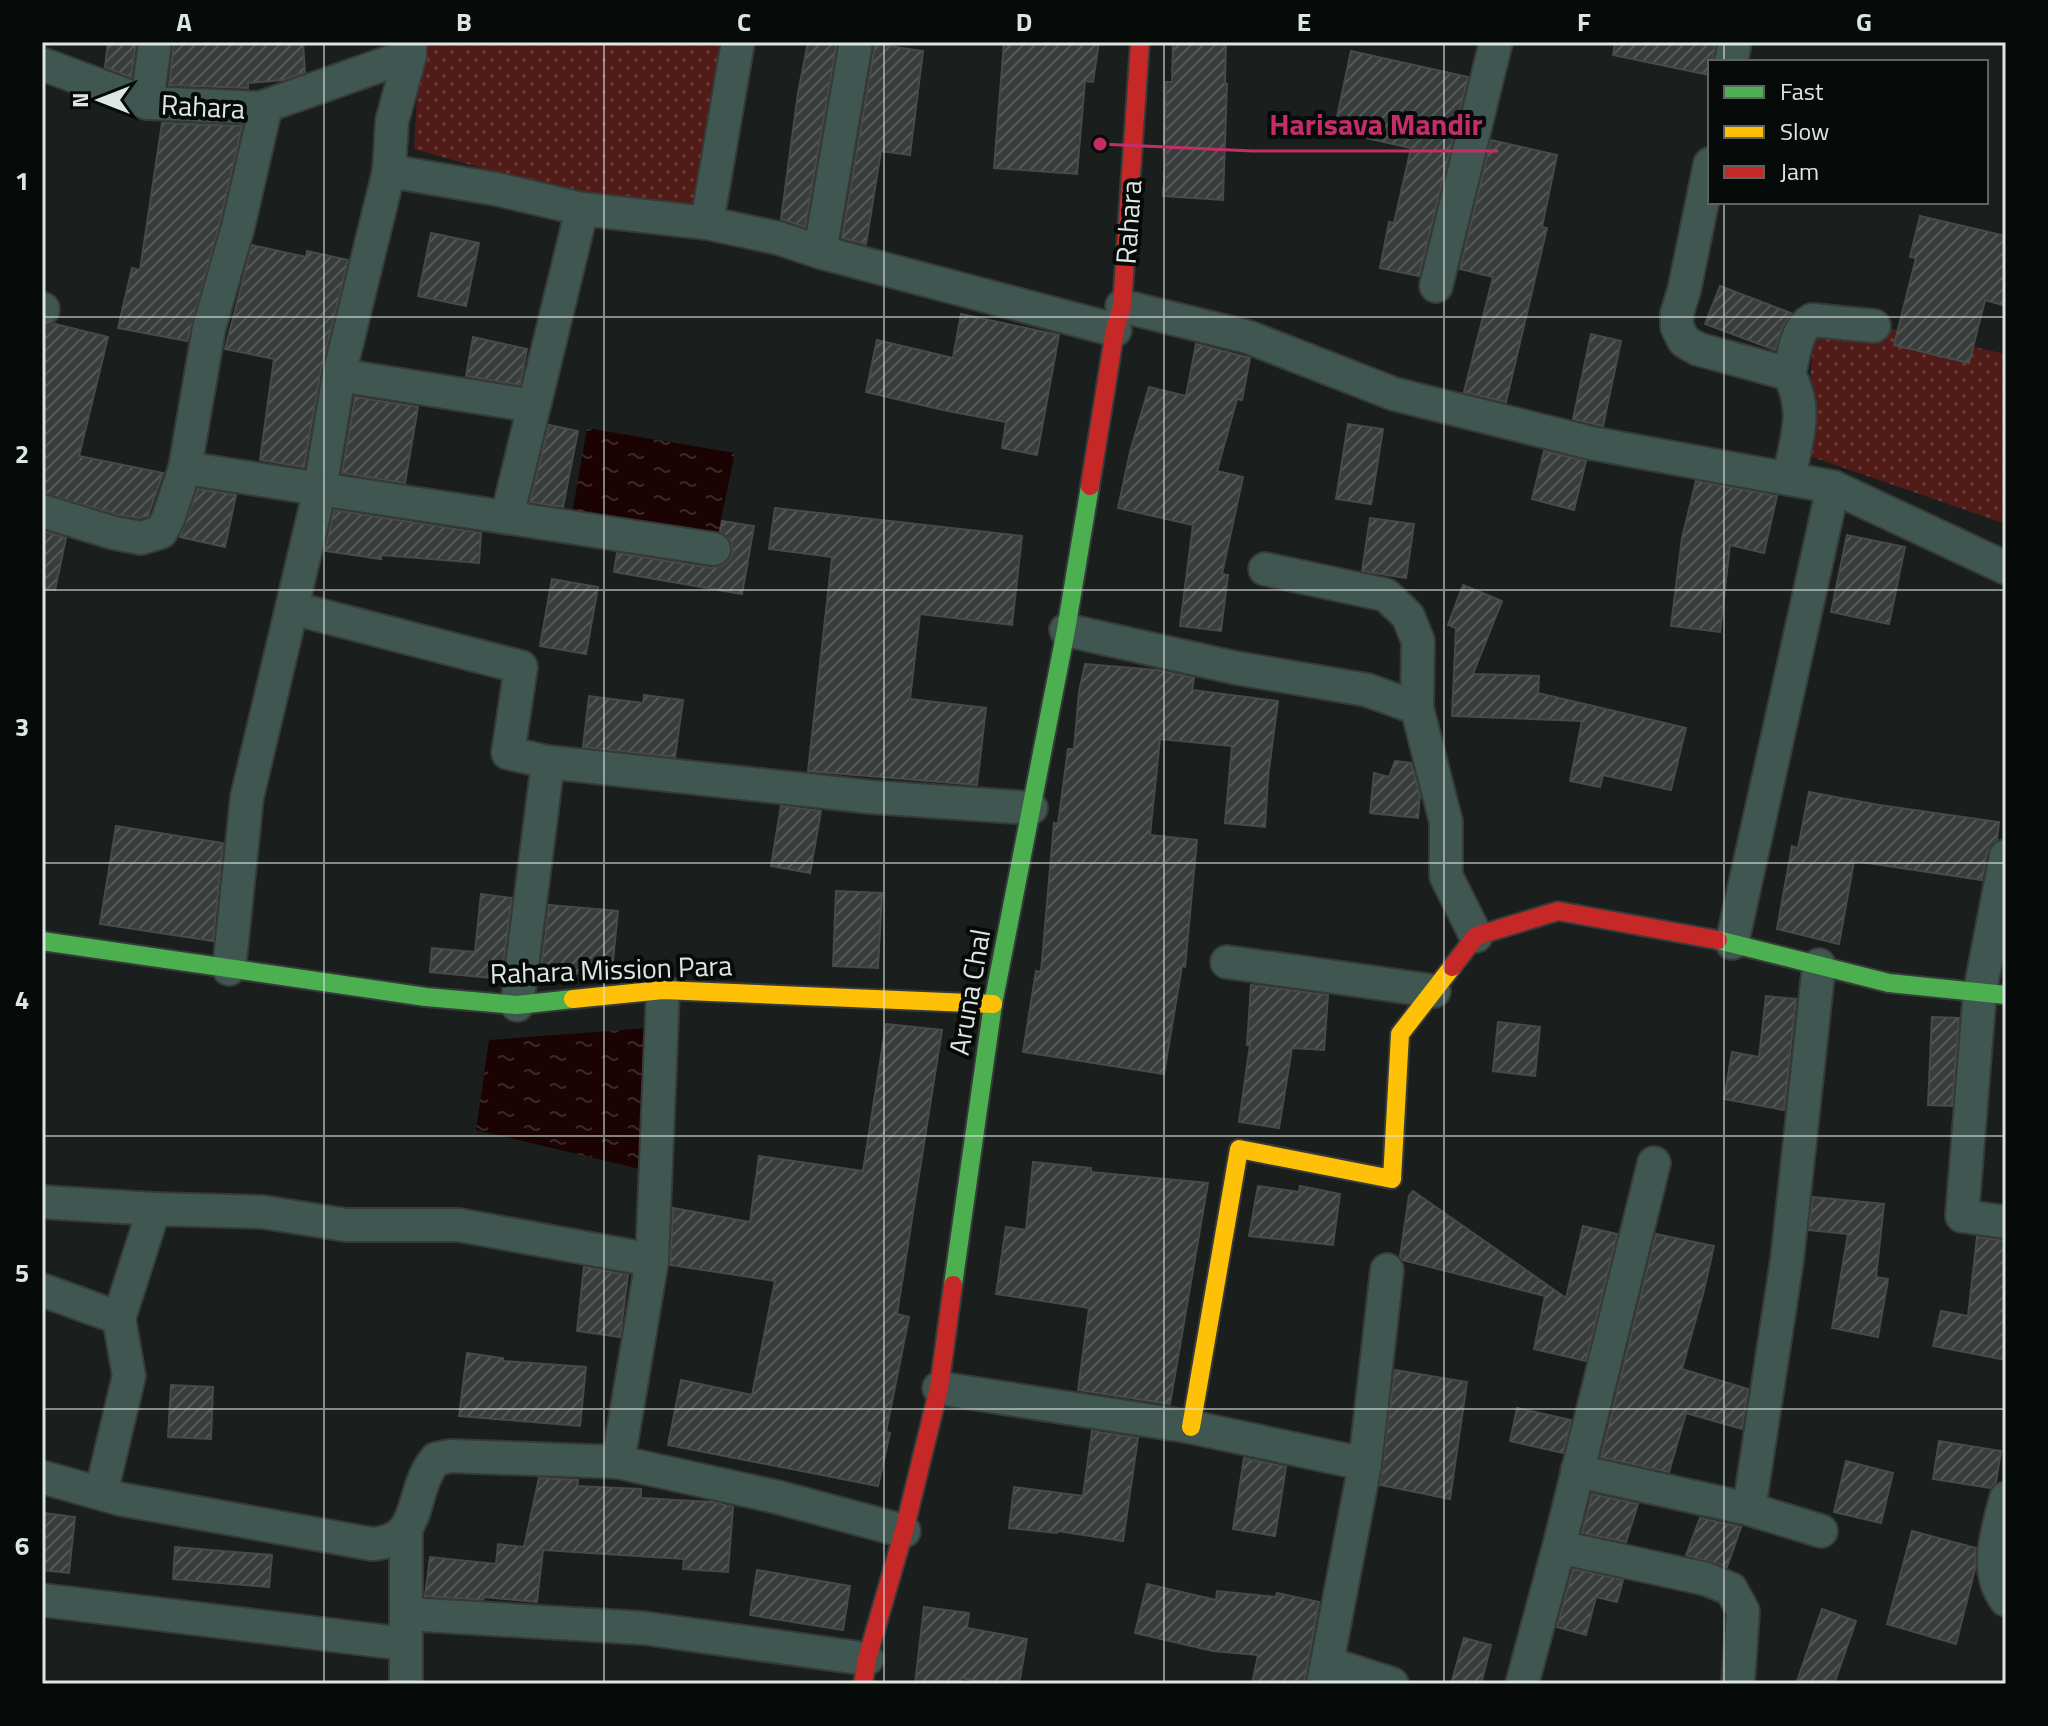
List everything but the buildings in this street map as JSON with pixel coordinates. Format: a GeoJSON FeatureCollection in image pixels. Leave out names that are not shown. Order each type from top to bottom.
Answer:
{"type":"FeatureCollection","features":[{"type":"Feature","properties":{"kind":"street"},"geometry":{"type":"LineString","coordinates":[[147,103],[155,42]]}},
{"type":"Feature","properties":{"kind":"street"},"geometry":{"type":"LineString","coordinates":[[707,223],[738,42]]}},
{"type":"Feature","properties":{"kind":"street"},"geometry":{"type":"LineString","coordinates":[[820,252],[856,42]]}},
{"type":"Feature","properties":{"kind":"street","name":"Rahara"},"geometry":{"type":"LineString","coordinates":[[1118,318],[1140,42]]}},
{"type":"Feature","properties":{"kind":"street"},"geometry":{"type":"LineString","coordinates":[[1436,286],[1496,42]]}},
{"type":"Feature","properties":{"kind":"street","name":"Rahara"},"geometry":{"type":"LineString","coordinates":[[42,64],[147,103],[260,108],[410,48]]}},
{"type":"Feature","properties":{"kind":"street","name":"Rahara"},"geometry":{"type":"LineString","coordinates":[[229,969],[247,797],[320,489],[339,375],[389,171],[392,121],[410,48]]}},
{"type":"Feature","properties":{"kind":"street"},"geometry":{"type":"LineString","coordinates":[[42,511],[141,538],[161,532],[185,468],[209,328],[238,227],[266,106]]}},
{"type":"Feature","properties":{"kind":"street"},"geometry":{"type":"LineString","coordinates":[[389,171],[496,189],[582,209],[707,223],[778,238],[820,252],[1118,318],[1248,337],[1394,394],[1591,443],[1833,487],[2006,568]]}},
{"type":"Feature","properties":{"kind":"street"},"geometry":{"type":"LineString","coordinates":[[1708,174],[1677,313],[1677,327],[1684,341],[1698,349],[1789,374]]}},
{"type":"Feature","properties":{"kind":"street"},"geometry":{"type":"LineString","coordinates":[[507,517],[582,209]]}},
{"type":"Feature","properties":{"kind":"street","name":"Aruna Chal"},"geometry":{"type":"LineString","coordinates":[[865,1671],[939,1388],[993,1004],[1066,630],[1118,318]]}},
{"type":"Feature","properties":{"kind":"street"},"geometry":{"type":"LineString","coordinates":[[1789,479],[1802,409],[1798,391],[1789,374],[1801,330],[1812,320],[1874,326]]}},
{"type":"Feature","properties":{"kind":"street"},"geometry":{"type":"LineString","coordinates":[[339,375],[533,406]]}},
{"type":"Feature","properties":{"kind":"street"},"geometry":{"type":"LineString","coordinates":[[185,468],[714,549]]}},
{"type":"Feature","properties":{"kind":"street"},"geometry":{"type":"LineString","coordinates":[[1732,943],[1833,487]]}},
{"type":"Feature","properties":{"kind":"street"},"geometry":{"type":"LineString","coordinates":[[1265,569],[1386,595],[1408,616],[1418,641],[1417,708],[1446,822],[1446,876],[1476,936]]}},
{"type":"Feature","properties":{"kind":"street"},"geometry":{"type":"LineString","coordinates":[[292,608],[521,667],[508,753],[548,762],[871,797],[1031,808]]}},
{"type":"Feature","properties":{"kind":"street"},"geometry":{"type":"LineString","coordinates":[[1066,630],[1236,668],[1367,690],[1417,708]]}},
{"type":"Feature","properties":{"kind":"street"},"geometry":{"type":"LineString","coordinates":[[517,1005],[548,762]]}},
{"type":"Feature","properties":{"kind":"street"},"geometry":{"type":"LineString","coordinates":[[2006,856],[1993,993],[1962,1216],[2006,1222]]}},
{"type":"Feature","properties":{"kind":"street"},"geometry":{"type":"LineString","coordinates":[[1191,1427],[1239,1149],[1392,1179],[1400,1034],[1476,936],[1558,911],[1732,943],[1889,983],[1993,993]]}},
{"type":"Feature","properties":{"kind":"street","name":"Rahara Mission Para"},"geometry":{"type":"LineString","coordinates":[[42,941],[426,997],[517,1005],[663,990],[993,1004]]}},
{"type":"Feature","properties":{"kind":"street"},"geometry":{"type":"LineString","coordinates":[[1227,962],[1434,991]]}},
{"type":"Feature","properties":{"kind":"street"},"geometry":{"type":"LineString","coordinates":[[1749,1509],[1787,1260],[1819,965]]}},
{"type":"Feature","properties":{"kind":"street"},"geometry":{"type":"LineString","coordinates":[[618,1462],[652,1260],[663,990]]}},
{"type":"Feature","properties":{"kind":"street"},"geometry":{"type":"LineString","coordinates":[[1522,1684],[1654,1163]]}},
{"type":"Feature","properties":{"kind":"street"},"geometry":{"type":"LineString","coordinates":[[42,1202],[263,1212],[346,1225],[459,1225],[652,1260]]}},
{"type":"Feature","properties":{"kind":"street"},"geometry":{"type":"LineString","coordinates":[[101,1493],[129,1376],[119,1318],[154,1209]]}},
{"type":"Feature","properties":{"kind":"street"},"geometry":{"type":"LineString","coordinates":[[1387,1270],[1365,1464],[1325,1674],[1392,1684]]}},
{"type":"Feature","properties":{"kind":"street"},"geometry":{"type":"LineString","coordinates":[[42,1290],[119,1318]]}},
{"type":"Feature","properties":{"kind":"street"},"geometry":{"type":"LineString","coordinates":[[939,1388],[1191,1427],[1365,1464]]}},
{"type":"Feature","properties":{"kind":"street"},"geometry":{"type":"LineString","coordinates":[[406,1684],[406,1532],[424,1478],[436,1459],[451,1456],[618,1462],[777,1497],[904,1531]]}},
{"type":"Feature","properties":{"kind":"street"},"geometry":{"type":"LineString","coordinates":[[1577,1471],[1749,1509],[1821,1531]]}},
{"type":"Feature","properties":{"kind":"street"},"geometry":{"type":"LineString","coordinates":[[42,1477],[101,1493],[372,1544],[390,1543],[406,1532]]}},
{"type":"Feature","properties":{"kind":"street"},"geometry":{"type":"LineString","coordinates":[[2006,1498],[1993,1569],[1995,1585],[2006,1600]]}},
{"type":"Feature","properties":{"kind":"street"},"geometry":{"type":"LineString","coordinates":[[1559,1547],[1706,1579],[1731,1589],[1743,1611],[1738,1684]]}},
{"type":"Feature","properties":{"kind":"street"},"geometry":{"type":"LineString","coordinates":[[42,1600],[406,1629],[643,1628],[865,1671]]}},
{"type":"Feature","properties":{"kind":"shaded area"},"geometry":{"type":"Polygon","coordinates":[[[420,42],[725,42],[698,211],[579,196],[414,149],[420,42]]]}},
{"type":"Feature","properties":{"kind":"shaded area"},"geometry":{"type":"Polygon","coordinates":[[[1801,309],[2006,354],[2006,524],[1804,454],[1813,348],[1801,309]]]}},
{"type":"Feature","properties":{"kind":"water"},"geometry":{"type":"Polygon","coordinates":[[[587,428],[735,453],[716,543],[571,520],[587,428]]]}},
{"type":"Feature","properties":{"kind":"water"},"geometry":{"type":"Polygon","coordinates":[[[661,1027],[644,1170],[476,1130],[489,1040],[661,1027]]]}},
{"type":"Feature","properties":{"kind":"traffic: fast"},"geometry":{"type":"LineString","coordinates":[[953,1285],[993,1004],[1066,630],[1090,486]]}},
{"type":"Feature","properties":{"kind":"traffic: fast"},"geometry":{"type":"LineString","coordinates":[[1718,940],[1889,983],[2006,995]]}},
{"type":"Feature","properties":{"kind":"traffic: fast"},"geometry":{"type":"LineString","coordinates":[[42,941],[426,997],[517,1005],[573,999]]}},
{"type":"Feature","properties":{"kind":"traffic: slow"},"geometry":{"type":"LineString","coordinates":[[1191,1427],[1239,1149],[1392,1179],[1400,1034],[1452,967]]}},
{"type":"Feature","properties":{"kind":"traffic: slow"},"geometry":{"type":"LineString","coordinates":[[573,999],[663,990],[993,1004]]}},
{"type":"Feature","properties":{"kind":"traffic: jam"},"geometry":{"type":"LineString","coordinates":[[1090,486],[1115,330],[1122,306],[1140,42]]}},
{"type":"Feature","properties":{"kind":"traffic: jam"},"geometry":{"type":"LineString","coordinates":[[1452,967],[1476,936],[1558,911],[1718,940]]}},
{"type":"Feature","properties":{"kind":"traffic: jam"},"geometry":{"type":"LineString","coordinates":[[863,1684],[939,1388],[953,1285]]}},
{"type":"Feature","properties":{"kind":"place","name":"Harisava Mandir"},"geometry":{"type":"Point","coordinates":[1100,144]}}]}
